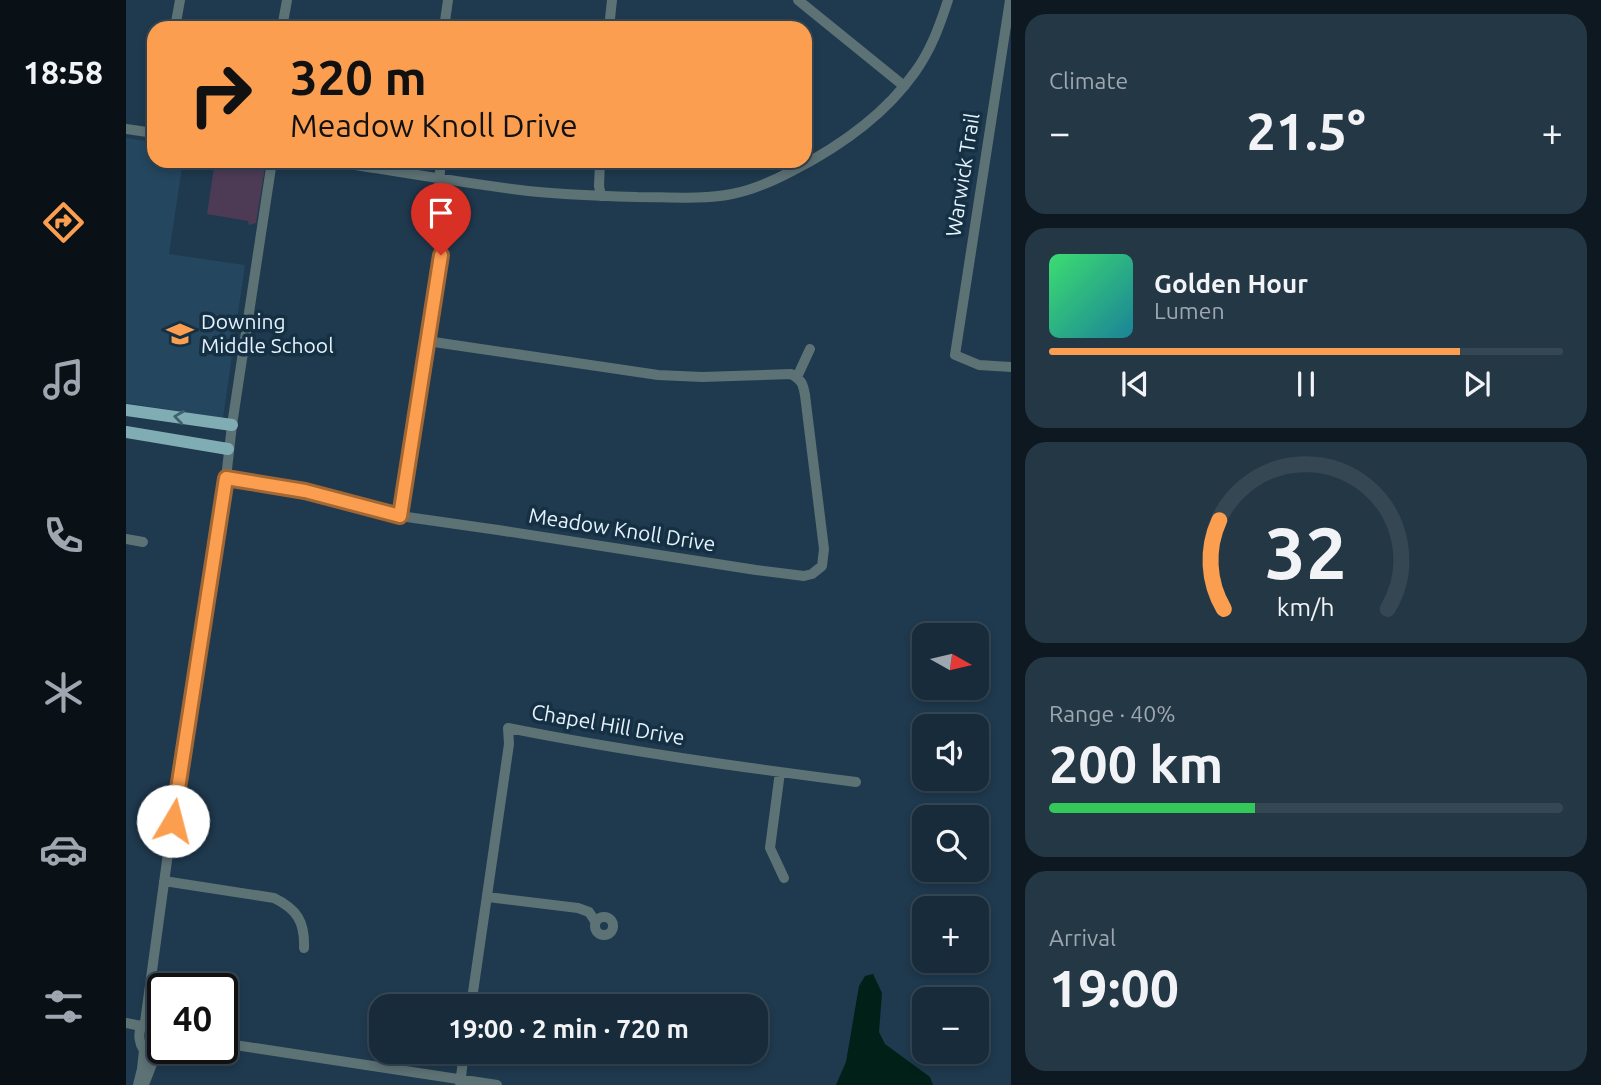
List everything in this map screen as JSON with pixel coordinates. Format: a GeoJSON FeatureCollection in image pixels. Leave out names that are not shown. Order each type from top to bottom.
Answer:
{"type":"FeatureCollection","features":[{"type":"Feature","properties":{"kind":"main road"},"geometry":{"type":"LineString","coordinates":[[126,410],[232,425]]}},
{"type":"Feature","properties":{"kind":"main road"},"geometry":{"type":"LineString","coordinates":[[126,432],[228,450]]}},
{"type":"Feature","properties":{"kind":"street"},"geometry":{"type":"LineString","coordinates":[[176,21],[180,0]]}},
{"type":"Feature","properties":{"kind":"street"},"geometry":{"type":"LineString","coordinates":[[283,21],[287,0]]}},
{"type":"Feature","properties":{"kind":"street"},"geometry":{"type":"LineString","coordinates":[[445,21],[448,0]]}},
{"type":"Feature","properties":{"kind":"street"},"geometry":{"type":"LineString","coordinates":[[609,21],[612,0]]}},
{"type":"Feature","properties":{"kind":"street"},"geometry":{"type":"LineString","coordinates":[[798,0],[904,86]]}},
{"type":"Feature","properties":{"kind":"street"},"geometry":{"type":"LineString","coordinates":[[812,161],[860,129],[904,86],[937,34],[948,0]]}},
{"type":"Feature","properties":{"kind":"street","name":"Warwick Trail"},"geometry":{"type":"LineString","coordinates":[[1010,0],[955,355],[979,365],[1011,367]]}},
{"type":"Feature","properties":{"kind":"street"},"geometry":{"type":"LineString","coordinates":[[126,129],[147,132]]}},
{"type":"Feature","properties":{"kind":"street"},"geometry":{"type":"LineString","coordinates":[[152,973],[270,168]]}},
{"type":"Feature","properties":{"kind":"street"},"geometry":{"type":"LineString","coordinates":[[378,168],[520,190],[601,196],[717,197],[747,191],[797,168]]}},
{"type":"Feature","properties":{"kind":"street"},"geometry":{"type":"LineString","coordinates":[[400,516],[441,255],[436,213],[441,168]]}},
{"type":"Feature","properties":{"kind":"street"},"geometry":{"type":"LineString","coordinates":[[600,168],[601,196]]}},
{"type":"Feature","properties":{"kind":"street"},"geometry":{"type":"LineString","coordinates":[[427,341],[657,375],[702,377],[791,374],[797,377],[810,349]]}},
{"type":"Feature","properties":{"kind":"street","name":"Meadow Knoll Drive"},"geometry":{"type":"LineString","coordinates":[[226,478],[305,491],[400,516],[804,576],[812,574],[822,566],[824,549],[803,382],[797,377]]}},
{"type":"Feature","properties":{"kind":"street"},"geometry":{"type":"LineString","coordinates":[[126,539],[143,542]]}},
{"type":"Feature","properties":{"kind":"street","name":"Chapel Hill Drive"},"geometry":{"type":"LineString","coordinates":[[473,994],[509,744],[508,728],[565,739],[856,782]]}},
{"type":"Feature","properties":{"kind":"street"},"geometry":{"type":"LineString","coordinates":[[780,772],[770,848],[784,878]]}},
{"type":"Feature","properties":{"kind":"street"},"geometry":{"type":"LineString","coordinates":[[164,881],[274,898],[289,905],[304,932],[304,948]]}},
{"type":"Feature","properties":{"kind":"street"},"geometry":{"type":"LineString","coordinates":[[488,897],[578,908],[589,912],[595,921]]}},
{"type":"Feature","properties":{"kind":"street"},"geometry":{"type":"LineString","coordinates":[[138,1085],[142,1069],[138,1034],[143,1024],[147,1002]]}},
{"type":"Feature","properties":{"kind":"street"},"geometry":{"type":"LineString","coordinates":[[126,1023],[147,1022]]}},
{"type":"Feature","properties":{"kind":"street"},"geometry":{"type":"LineString","coordinates":[[126,1032],[147,1050]]}},
{"type":"Feature","properties":{"kind":"street"},"geometry":{"type":"LineString","coordinates":[[238,1046],[460,1082],[497,1085]]}},
{"type":"Feature","properties":{"kind":"street"},"geometry":{"type":"LineString","coordinates":[[144,1085],[152,1064]]}},
{"type":"Feature","properties":{"kind":"street"},"geometry":{"type":"LineString","coordinates":[[460,1082],[462,1064]]}},
{"type":"Feature","properties":{"kind":"shaded area","name":"Downing Middle School"},"geometry":{"type":"Polygon","coordinates":[[[126,138],[147,141],[147,168],[182,168],[169,254],[245,265],[223,418],[126,403],[126,138]]]}},
{"type":"Feature","properties":{"kind":"shaded area"},"geometry":{"type":"Polygon","coordinates":[[[214,168],[265,168],[256,223],[249,225],[248,221],[207,214],[214,168]]]}},
{"type":"Feature","properties":{"kind":"shaded area"},"geometry":{"type":"Polygon","coordinates":[[[873,974],[882,993],[879,1032],[885,1044],[930,1077],[933,1085],[836,1085],[846,1062],[859,986],[865,976],[873,974]]]}},
{"type":"Feature","properties":{"kind":"place","name":"Downing Middle School"},"geometry":{"type":"Point","coordinates":[180,334]}},
{"type":"Feature","properties":{"kind":"route"},"geometry":{"type":"LineString","coordinates":[[173,821],[226,478],[287,487],[400,516],[441,255]]}}]}
